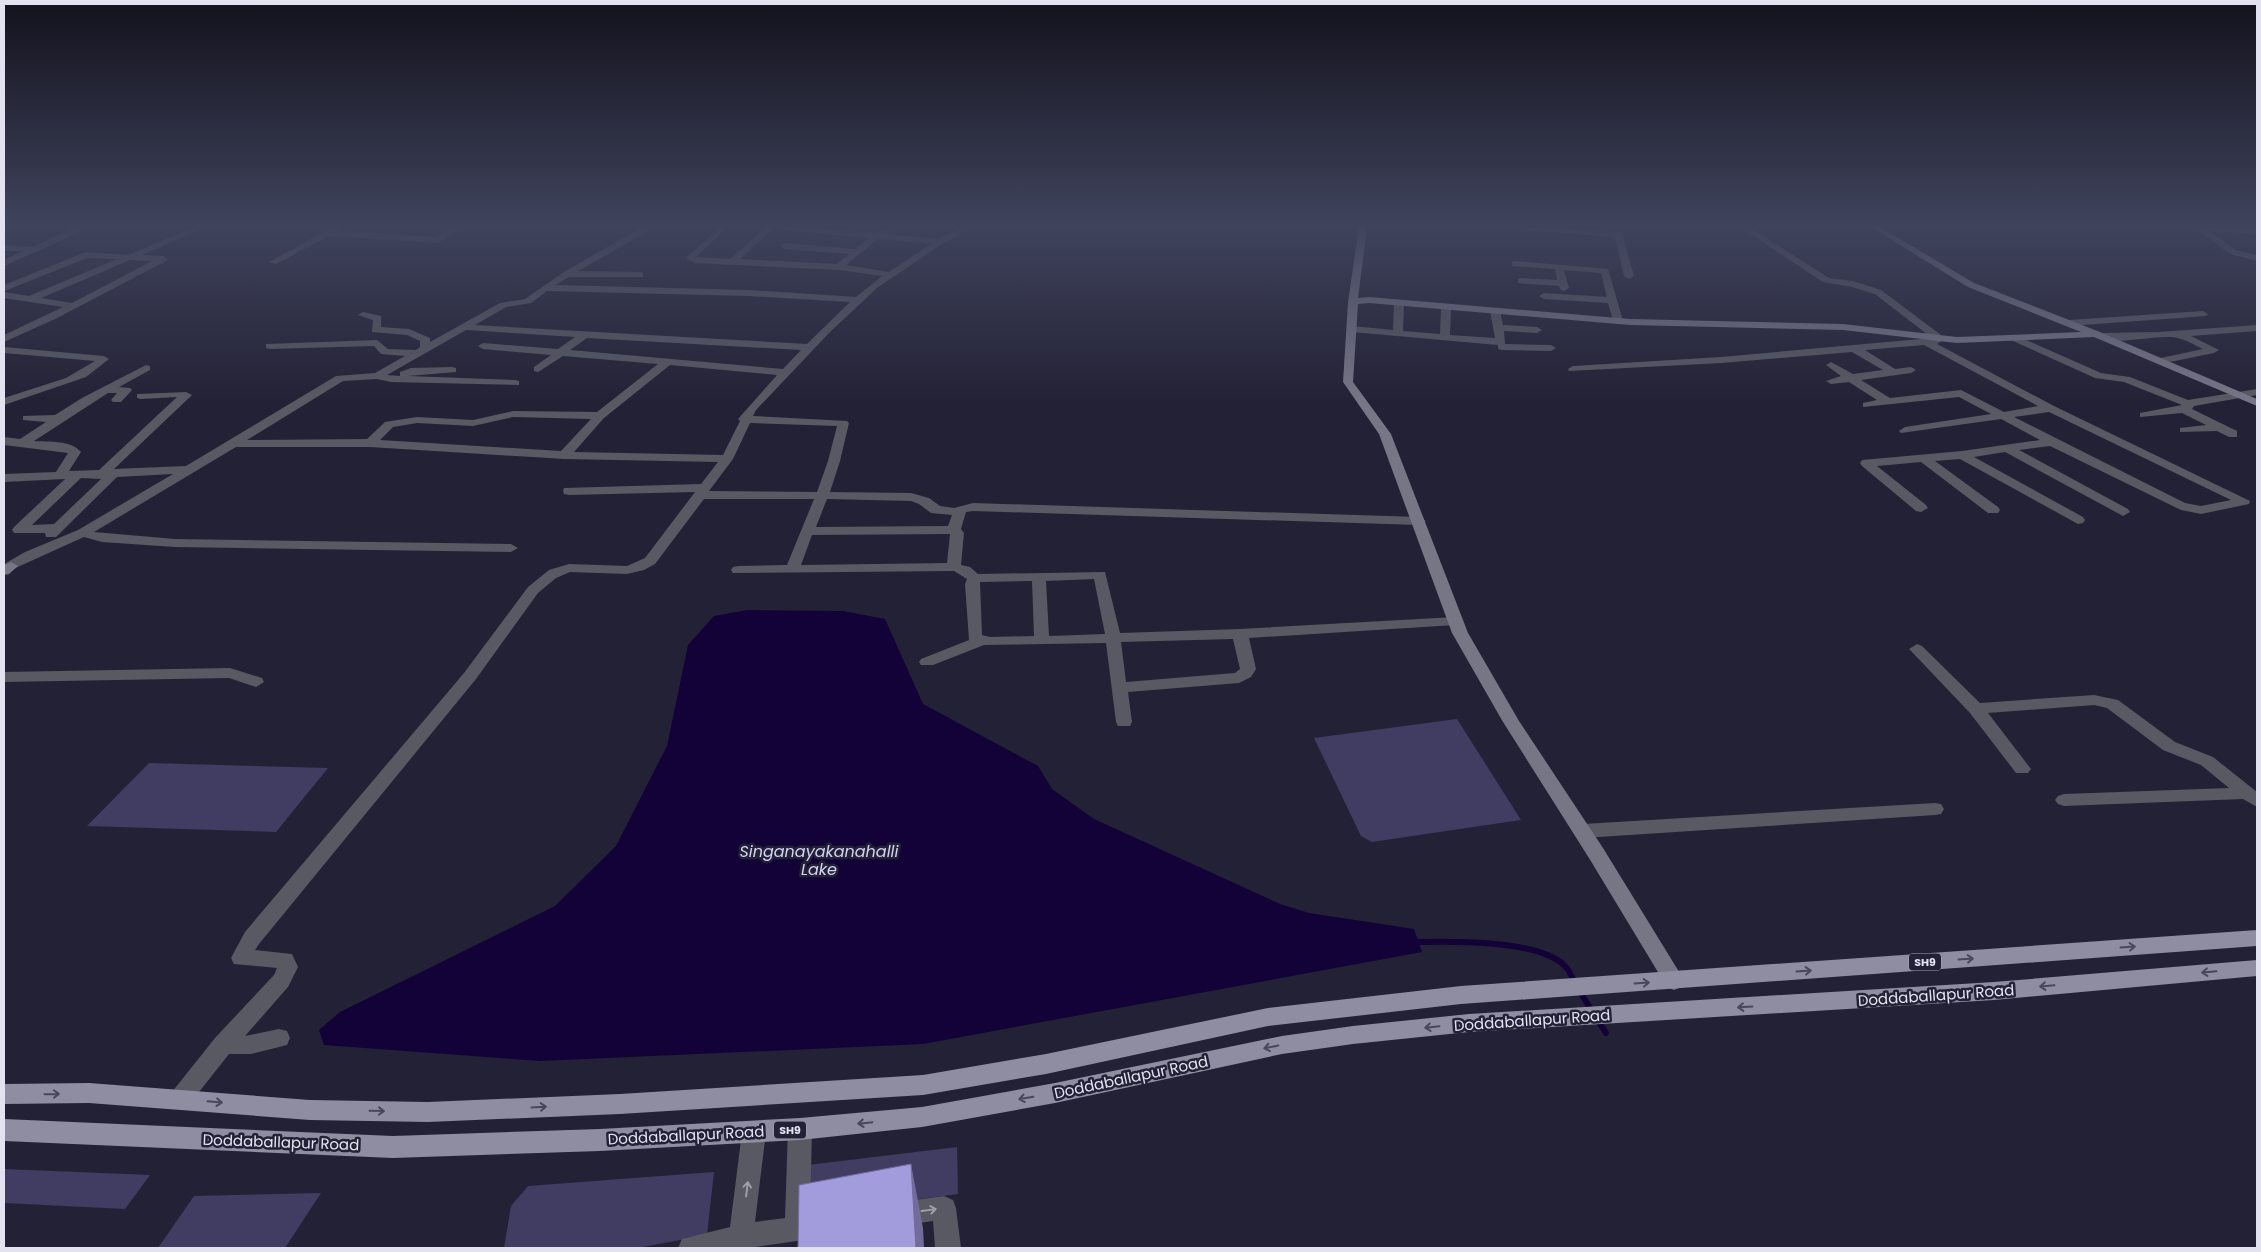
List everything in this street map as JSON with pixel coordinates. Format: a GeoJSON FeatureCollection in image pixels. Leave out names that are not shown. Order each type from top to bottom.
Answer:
{"type":"FeatureCollection","features":[{"type":"Feature","properties":{"kind":"main road","name":"SH9"},"geometry":{"type":"LineString","coordinates":[[4,1094],[89,1093],[310,1110],[428,1112],[639,1103],[923,1085],[1046,1064],[1268,1017],[1461,995],[2257,938]]}},
{"type":"Feature","properties":{"kind":"main road","name":"Doddaballapur Road"},"geometry":{"type":"LineString","coordinates":[[4,1130],[287,1144],[393,1146],[600,1140],[800,1129],[931,1115],[1054,1093],[1282,1045],[1450,1025],[1984,992],[2257,968]]}},
{"type":"Feature","properties":{"kind":"street"},"geometry":{"type":"LineString","coordinates":[[30,299],[62,285]]}},
{"type":"Feature","properties":{"kind":"street"},"geometry":{"type":"LineString","coordinates":[[4,339],[112,285]]}},
{"type":"Feature","properties":{"kind":"street"},"geometry":{"type":"LineString","coordinates":[[376,376],[503,305],[528,300],[549,285]]}},
{"type":"Feature","properties":{"kind":"street"},"geometry":{"type":"LineString","coordinates":[[180,1100],[223,1045],[281,981],[288,967],[285,960],[241,958],[252,938],[470,676],[534,590],[545,579],[559,570],[578,568],[628,571],[640,568],[650,561],[727,459],[741,433],[744,419],[750,409],[857,300],[876,285]]}},
{"type":"Feature","properties":{"kind":"street"},"geometry":{"type":"LineString","coordinates":[[1355,285],[1347,370],[1348,382],[1385,434],[1455,620],[1477,665],[1511,722],[1582,831],[1674,981]]}},
{"type":"Feature","properties":{"kind":"street"},"geometry":{"type":"LineString","coordinates":[[1616,285],[1613,300],[1618,321]]}},
{"type":"Feature","properties":{"kind":"street"},"geometry":{"type":"LineString","coordinates":[[1857,285],[1878,292],[1932,340],[2050,408],[2244,501],[2201,510],[2181,506],[2052,442],[1961,393],[1867,405]]}},
{"type":"Feature","properties":{"kind":"street"},"geometry":{"type":"LineString","coordinates":[[1972,285],[2098,335],[2257,404]]}},
{"type":"Feature","properties":{"kind":"street"},"geometry":{"type":"LineString","coordinates":[[545,288],[749,293],[857,300]]}},
{"type":"Feature","properties":{"kind":"street"},"geometry":{"type":"LineString","coordinates":[[4,295],[73,306]]}},
{"type":"Feature","properties":{"kind":"street"},"geometry":{"type":"LineString","coordinates":[[1544,296],[1613,300]]}},
{"type":"Feature","properties":{"kind":"street"},"geometry":{"type":"LineString","coordinates":[[1353,302],[1369,300],[1446,308],[1618,321],[1843,327],[1932,340]]}},
{"type":"Feature","properties":{"kind":"street"},"geometry":{"type":"LineString","coordinates":[[1398,334],[1399,304]]}},
{"type":"Feature","properties":{"kind":"street"},"geometry":{"type":"LineString","coordinates":[[1445,338],[1446,308]]}},
{"type":"Feature","properties":{"kind":"street"},"geometry":{"type":"LineString","coordinates":[[1495,311],[1502,348]]}},
{"type":"Feature","properties":{"kind":"street"},"geometry":{"type":"LineString","coordinates":[[2069,323],[2203,314]]}},
{"type":"Feature","properties":{"kind":"street"},"geometry":{"type":"LineString","coordinates":[[363,315],[378,318],[376,330],[409,332],[426,340],[422,350]]}},
{"type":"Feature","properties":{"kind":"street"},"geometry":{"type":"LineString","coordinates":[[462,327],[810,347]]}},
{"type":"Feature","properties":{"kind":"street"},"geometry":{"type":"LineString","coordinates":[[1499,328],[1537,330]]}},
{"type":"Feature","properties":{"kind":"street"},"geometry":{"type":"LineString","coordinates":[[1574,369],[1721,360],[1855,349],[1932,340],[2098,335],[2144,337],[2257,328]]}},
{"type":"Feature","properties":{"kind":"street"},"geometry":{"type":"LineString","coordinates":[[1352,329],[1445,338],[1502,348],[1551,348]]}},
{"type":"Feature","properties":{"kind":"street"},"geometry":{"type":"LineString","coordinates":[[2160,362],[2214,350],[2176,333]]}},
{"type":"Feature","properties":{"kind":"street"},"geometry":{"type":"LineString","coordinates":[[538,369],[585,335]]}},
{"type":"Feature","properties":{"kind":"street"},"geometry":{"type":"LineString","coordinates":[[2015,338],[2099,376],[2132,380],[2185,406],[2233,434]]}},
{"type":"Feature","properties":{"kind":"street"},"geometry":{"type":"LineString","coordinates":[[270,346],[377,343],[385,352],[422,350]]}},
{"type":"Feature","properties":{"kind":"street"},"geometry":{"type":"LineString","coordinates":[[482,346],[785,372]]}},
{"type":"Feature","properties":{"kind":"street"},"geometry":{"type":"LineString","coordinates":[[1855,349],[1893,372]]}},
{"type":"Feature","properties":{"kind":"street"},"geometry":{"type":"LineString","coordinates":[[4,350],[104,359],[97,366],[81,375],[4,402]]}},
{"type":"Feature","properties":{"kind":"street"},"geometry":{"type":"LineString","coordinates":[[564,454],[600,416],[666,363]]}},
{"type":"Feature","properties":{"kind":"street"},"geometry":{"type":"LineString","coordinates":[[1831,365],[1888,402]]}},
{"type":"Feature","properties":{"kind":"street"},"geometry":{"type":"LineString","coordinates":[[24,442],[86,400],[108,390],[146,368]]}},
{"type":"Feature","properties":{"kind":"street"},"geometry":{"type":"LineString","coordinates":[[391,379],[411,371],[452,370]]}},
{"type":"Feature","properties":{"kind":"street"},"geometry":{"type":"LineString","coordinates":[[1831,381],[1911,370]]}},
{"type":"Feature","properties":{"kind":"street"},"geometry":{"type":"LineString","coordinates":[[6,568],[30,555],[83,533],[235,444],[340,378],[376,376],[424,381],[514,383]]}},
{"type":"Feature","properties":{"kind":"street"},"geometry":{"type":"LineString","coordinates":[[424,381],[431,386],[505,390]]}},
{"type":"Feature","properties":{"kind":"street"},"geometry":{"type":"LineString","coordinates":[[108,390],[126,390],[117,400]]}},
{"type":"Feature","properties":{"kind":"street"},"geometry":{"type":"LineString","coordinates":[[2144,415],[2257,392]]}},
{"type":"Feature","properties":{"kind":"street"},"geometry":{"type":"LineString","coordinates":[[30,555],[186,395],[141,396]]}},
{"type":"Feature","properties":{"kind":"street"},"geometry":{"type":"LineString","coordinates":[[1905,431],[2050,408]]}},
{"type":"Feature","properties":{"kind":"street"},"geometry":{"type":"LineString","coordinates":[[370,443],[389,424],[417,420],[473,423],[513,414],[600,416]]}},
{"type":"Feature","properties":{"kind":"street"},"geometry":{"type":"LineString","coordinates":[[27,418],[57,419]]}},
{"type":"Feature","properties":{"kind":"street"},"geometry":{"type":"LineString","coordinates":[[744,419],[843,423],[840,440],[822,497],[792,569]]}},
{"type":"Feature","properties":{"kind":"street"},"geometry":{"type":"LineString","coordinates":[[2184,430],[2219,427]]}},
{"type":"Feature","properties":{"kind":"street"},"geometry":{"type":"LineString","coordinates":[[4,441],[70,448],[75,452],[60,477]]}},
{"type":"Feature","properties":{"kind":"street"},"geometry":{"type":"LineString","coordinates":[[1921,508],[1866,463],[1962,455],[2052,442]]}},
{"type":"Feature","properties":{"kind":"street"},"geometry":{"type":"LineString","coordinates":[[235,444],[370,443],[564,454],[727,459]]}},
{"type":"Feature","properties":{"kind":"street"},"geometry":{"type":"LineString","coordinates":[[2008,449],[2123,512]]}},
{"type":"Feature","properties":{"kind":"street"},"geometry":{"type":"LineString","coordinates":[[1962,455],[2078,520]]}},
{"type":"Feature","properties":{"kind":"street"},"geometry":{"type":"LineString","coordinates":[[1923,458],[1993,510]]}},
{"type":"Feature","properties":{"kind":"street"},"geometry":{"type":"LineString","coordinates":[[4,478],[191,470]]}},
{"type":"Feature","properties":{"kind":"street"},"geometry":{"type":"LineString","coordinates":[[56,528],[19,530],[76,476]]}},
{"type":"Feature","properties":{"kind":"street"},"geometry":{"type":"LineString","coordinates":[[569,491],[703,491],[822,497],[918,498],[929,503],[936,510],[960,512]]}},
{"type":"Feature","properties":{"kind":"street"},"geometry":{"type":"LineString","coordinates":[[954,567],[957,533],[954,530],[960,509],[973,507],[1419,521]]}},
{"type":"Feature","properties":{"kind":"street"},"geometry":{"type":"LineString","coordinates":[[806,532],[954,530]]}},
{"type":"Feature","properties":{"kind":"street"},"geometry":{"type":"LineString","coordinates":[[83,533],[102,538],[175,543],[511,548]]}},
{"type":"Feature","properties":{"kind":"street"},"geometry":{"type":"LineString","coordinates":[[738,570],[954,567],[965,570],[975,578],[1100,574],[1113,637],[1124,722]]}},
{"type":"Feature","properties":{"kind":"street"},"geometry":{"type":"LineString","coordinates":[[1039,576],[1042,639]]}},
{"type":"Feature","properties":{"kind":"street"},"geometry":{"type":"LineString","coordinates":[[975,578],[972,584],[973,624],[975,638],[980,641]]}},
{"type":"Feature","properties":{"kind":"street"},"geometry":{"type":"LineString","coordinates":[[926,662],[980,641],[1240,634],[1455,620]]}},
{"type":"Feature","properties":{"kind":"street"},"geometry":{"type":"LineString","coordinates":[[1119,688],[1239,678],[1248,669],[1240,634]]}},
{"type":"Feature","properties":{"kind":"street"},"geometry":{"type":"LineString","coordinates":[[1917,649],[1976,709],[2022,769]]}},
{"type":"Feature","properties":{"kind":"street"},"geometry":{"type":"LineString","coordinates":[[4,677],[230,673],[256,682]]}},
{"type":"Feature","properties":{"kind":"street"},"geometry":{"type":"LineString","coordinates":[[1976,709],[2094,700],[2112,704],[2169,746],[2207,761],[2252,797]]}},
{"type":"Feature","properties":{"kind":"street"},"geometry":{"type":"LineString","coordinates":[[2064,800],[2252,797]]}},
{"type":"Feature","properties":{"kind":"street"},"geometry":{"type":"LineString","coordinates":[[1582,831],[1935,809]]}},
{"type":"Feature","properties":{"kind":"street"},"geometry":{"type":"LineString","coordinates":[[223,1045],[251,1045],[279,1038]]}},
{"type":"Feature","properties":{"kind":"street"},"geometry":{"type":"LineString","coordinates":[[797,1229],[800,1129]]}},
{"type":"Feature","properties":{"kind":"street"},"geometry":{"type":"LineString","coordinates":[[754,1132],[754,1240]]}},
{"type":"Feature","properties":{"kind":"street"},"geometry":{"type":"LineString","coordinates":[[878,1217],[944,1208],[948,1248]]}},
{"type":"Feature","properties":{"kind":"street"},"geometry":{"type":"LineString","coordinates":[[691,1248],[754,1240],[797,1229],[840,1223]]}},
{"type":"Feature","properties":{"kind":"shaded area"},"geometry":{"type":"Polygon","coordinates":[[[1457,719],[1521,820],[1372,842],[1361,836],[1314,738],[1457,719]]]}},
{"type":"Feature","properties":{"kind":"shaded area"},"geometry":{"type":"Polygon","coordinates":[[[149,763],[328,768],[276,832],[87,826],[149,763]]]}},
{"type":"Feature","properties":{"kind":"shaded area"},"geometry":{"type":"Polygon","coordinates":[[[957,1147],[958,1194],[796,1215],[800,1166],[957,1147]]]}},
{"type":"Feature","properties":{"kind":"shaded area"},"geometry":{"type":"Polygon","coordinates":[[[4,1169],[150,1175],[125,1209],[4,1203],[4,1169]]]}},
{"type":"Feature","properties":{"kind":"shaded area"},"geometry":{"type":"Polygon","coordinates":[[[714,1172],[707,1235],[637,1248],[504,1248],[511,1206],[528,1186],[714,1172]]]}},
{"type":"Feature","properties":{"kind":"shaded area"},"geometry":{"type":"Polygon","coordinates":[[[321,1193],[285,1248],[158,1248],[194,1196],[321,1193]]]}},
{"type":"Feature","properties":{"kind":"water","name":"Singanayakanahalli Lake"},"geometry":{"type":"Polygon","coordinates":[[[747,610],[843,611],[885,619],[923,704],[1038,766],[1052,789],[1094,819],[1280,904],[1309,913],[1414,929],[1422,952],[923,1044],[540,1061],[324,1045],[319,1030],[340,1012],[555,906],[616,846],[667,746],[688,645],[714,616],[747,610]]]}},
{"type":"Feature","properties":{"kind":"building"},"geometry":{"type":"Polygon","coordinates":[[[911,1164],[916,1248],[798,1248],[799,1185],[911,1164]]]}},
{"type":"Feature","properties":{"kind":"waterway"},"geometry":{"type":"LineString","coordinates":[[1419,942],[1474,942],[1536,951],[1553,957],[1565,966],[1575,983]]}},
{"type":"Feature","properties":{"kind":"waterway"},"geometry":{"type":"LineString","coordinates":[[1580,992],[1592,1011]]}},
{"type":"Feature","properties":{"kind":"waterway"},"geometry":{"type":"LineString","coordinates":[[1597,1019],[1606,1033]]}}]}
